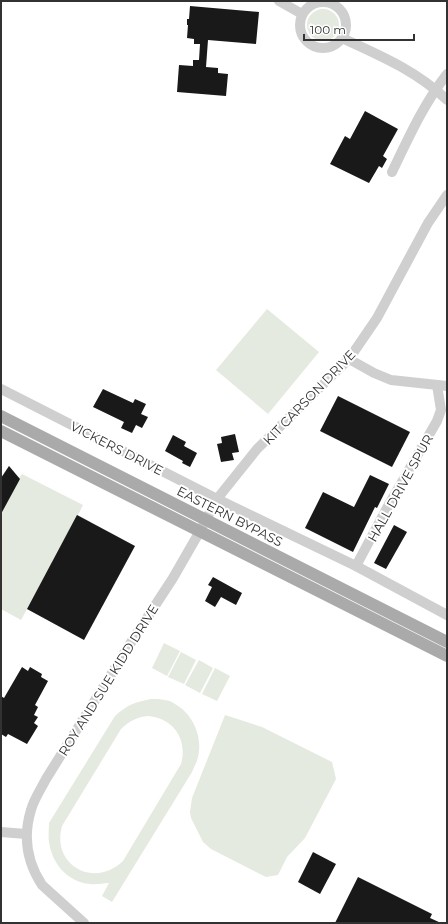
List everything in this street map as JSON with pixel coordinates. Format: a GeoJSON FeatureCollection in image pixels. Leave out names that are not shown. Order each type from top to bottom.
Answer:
{"type":"FeatureCollection","features":[{"type":"Feature","properties":{"kind":"main road","name":"EASTERN BYPASS"},"geometry":{"type":"LineString","coordinates":[[1,416],[447,642]]}},
{"type":"Feature","properties":{"kind":"main road","name":"EASTERN BYPASS"},"geometry":{"type":"LineString","coordinates":[[1,431],[447,656]]}},
{"type":"Feature","properties":{"kind":"street"},"geometry":{"type":"LineString","coordinates":[[279,1],[302,14]]}},
{"type":"Feature","properties":{"kind":"street"},"geometry":{"type":"LineString","coordinates":[[316,3],[335,3],[345,18],[346,27],[342,38],[330,47],[321,48],[312,45],[305,40],[301,32],[300,23],[302,14],[308,7],[316,3]]}},
{"type":"Feature","properties":{"kind":"street"},"geometry":{"type":"LineString","coordinates":[[342,38],[394,62],[423,79],[447,100]]}},
{"type":"Feature","properties":{"kind":"street"},"geometry":{"type":"LineString","coordinates":[[392,172],[412,132],[447,74]]}},
{"type":"Feature","properties":{"kind":"street","name":"KIT CARSON DRIVE"},"geometry":{"type":"LineString","coordinates":[[200,531],[217,499],[258,449],[349,359],[377,318],[425,228],[447,195]]}},
{"type":"Feature","properties":{"kind":"street"},"geometry":{"type":"LineString","coordinates":[[349,359],[374,374],[391,380],[442,386]]}},
{"type":"Feature","properties":{"kind":"street","name":"HALL DRIVE SPUR"},"geometry":{"type":"LineString","coordinates":[[356,566],[387,508],[437,421],[441,410],[442,386]]}},
{"type":"Feature","properties":{"kind":"street","name":"VICKERS DRIVE"},"geometry":{"type":"LineString","coordinates":[[1,389],[217,499],[356,566],[447,614]]}},
{"type":"Feature","properties":{"kind":"street","name":"ROY AND SUE KIDD DRIVE"},"geometry":{"type":"LineString","coordinates":[[26,834],[31,809],[46,779],[173,578],[200,531]]}},
{"type":"Feature","properties":{"kind":"street"},"geometry":{"type":"LineString","coordinates":[[1,832],[26,834],[27,849],[30,860],[42,885],[84,923]]}},
{"type":"Feature","properties":{"kind":"shaded area"},"geometry":{"type":"Polygon","coordinates":[[[320,9],[326,9],[336,16],[339,25],[338,31],[332,38],[326,41],[320,41],[310,34],[307,28],[307,22],[314,12],[320,9]]]}},
{"type":"Feature","properties":{"kind":"shaded area"},"geometry":{"type":"Polygon","coordinates":[[[267,309],[319,352],[268,414],[216,370],[267,309]]]}},
{"type":"Feature","properties":{"kind":"shaded area"},"geometry":{"type":"Polygon","coordinates":[[[9,466],[19,478],[22,474],[83,505],[78,515],[135,546],[84,640],[27,609],[21,620],[1,609],[1,478],[9,466]]]}},
{"type":"Feature","properties":{"kind":"shaded area"},"geometry":{"type":"Polygon","coordinates":[[[164,643],[180,651],[167,676],[152,668],[164,643]]]}},
{"type":"Feature","properties":{"kind":"shaded area"},"geometry":{"type":"Polygon","coordinates":[[[181,652],[196,660],[184,684],[168,677],[181,652]]]}},
{"type":"Feature","properties":{"kind":"shaded area"},"geometry":{"type":"Polygon","coordinates":[[[199,660],[213,668],[200,693],[185,685],[199,660]]]}},
{"type":"Feature","properties":{"kind":"shaded area"},"geometry":{"type":"Polygon","coordinates":[[[215,668],[230,676],[217,701],[202,694],[215,668]]]}},
{"type":"Feature","properties":{"kind":"shaded area"},"geometry":{"type":"Polygon","coordinates":[[[151,699],[172,702],[181,708],[192,720],[198,734],[198,757],[192,772],[112,902],[102,896],[109,883],[92,884],[74,880],[57,864],[53,857],[49,840],[49,823],[115,716],[127,707],[151,699]],[[148,716],[140,717],[121,729],[62,826],[60,840],[63,852],[69,862],[78,869],[88,873],[100,873],[112,869],[123,861],[181,764],[183,755],[180,738],[171,725],[157,718],[148,716]]]}},
{"type":"Feature","properties":{"kind":"shaded area"},"geometry":{"type":"Polygon","coordinates":[[[225,715],[262,727],[332,762],[336,779],[305,838],[287,857],[278,875],[266,877],[211,849],[203,842],[191,818],[190,812],[192,798],[225,715]]]}},
{"type":"Feature","properties":{"kind":"building"},"geometry":{"type":"Polygon","coordinates":[[[190,6],[259,12],[256,44],[208,40],[206,67],[218,68],[218,73],[228,74],[226,96],[177,92],[179,65],[193,66],[193,60],[199,60],[200,44],[194,44],[194,39],[187,38],[187,19],[189,19],[190,6]]]}},
{"type":"Feature","properties":{"kind":"building"},"geometry":{"type":"Polygon","coordinates":[[[365,111],[398,129],[383,156],[387,159],[382,168],[379,166],[369,183],[330,164],[345,136],[350,139],[365,111]]]}},
{"type":"Feature","properties":{"kind":"building"},"geometry":{"type":"Polygon","coordinates":[[[103,389],[133,403],[135,399],[146,404],[141,414],[148,417],[142,428],[136,425],[132,433],[121,428],[124,422],[93,407],[103,389]]]}},
{"type":"Feature","properties":{"kind":"building"},"geometry":{"type":"Polygon","coordinates":[[[338,396],[410,432],[392,467],[320,431],[338,396]]]}},
{"type":"Feature","properties":{"kind":"building"},"geometry":{"type":"Polygon","coordinates":[[[235,434],[239,452],[232,453],[234,460],[221,462],[217,444],[222,443],[221,437],[235,434]]]}},
{"type":"Feature","properties":{"kind":"building"},"geometry":{"type":"Polygon","coordinates":[[[173,435],[186,442],[184,446],[197,453],[190,467],[182,463],[183,461],[165,451],[173,435]]]}},
{"type":"Feature","properties":{"kind":"building"},"geometry":{"type":"Polygon","coordinates":[[[9,466],[20,479],[1,514],[1,478],[9,466]]]}},
{"type":"Feature","properties":{"kind":"building"},"geometry":{"type":"Polygon","coordinates":[[[370,475],[389,484],[377,508],[375,507],[353,552],[305,528],[323,492],[354,507],[370,475]]]}},
{"type":"Feature","properties":{"kind":"building"},"geometry":{"type":"Polygon","coordinates":[[[77,515],[135,546],[84,640],[27,609],[77,515]]]}},
{"type":"Feature","properties":{"kind":"building"},"geometry":{"type":"Polygon","coordinates":[[[394,525],[407,532],[386,569],[374,563],[394,525]]]}},
{"type":"Feature","properties":{"kind":"building"},"geometry":{"type":"Polygon","coordinates":[[[213,577],[242,593],[236,605],[221,597],[215,607],[205,601],[212,587],[208,585],[213,577]]]}},
{"type":"Feature","properties":{"kind":"building"},"geometry":{"type":"Polygon","coordinates":[[[22,667],[28,671],[30,667],[42,674],[41,677],[48,681],[35,705],[38,707],[34,715],[38,717],[34,723],[38,726],[27,744],[8,734],[6,737],[1,734],[1,696],[4,698],[22,667]]]}},
{"type":"Feature","properties":{"kind":"building"},"geometry":{"type":"Polygon","coordinates":[[[313,852],[336,864],[320,894],[298,882],[313,852]]]}},
{"type":"Feature","properties":{"kind":"building"},"geometry":{"type":"Polygon","coordinates":[[[358,877],[432,914],[430,918],[441,923],[335,923],[358,877]]]}}]}
